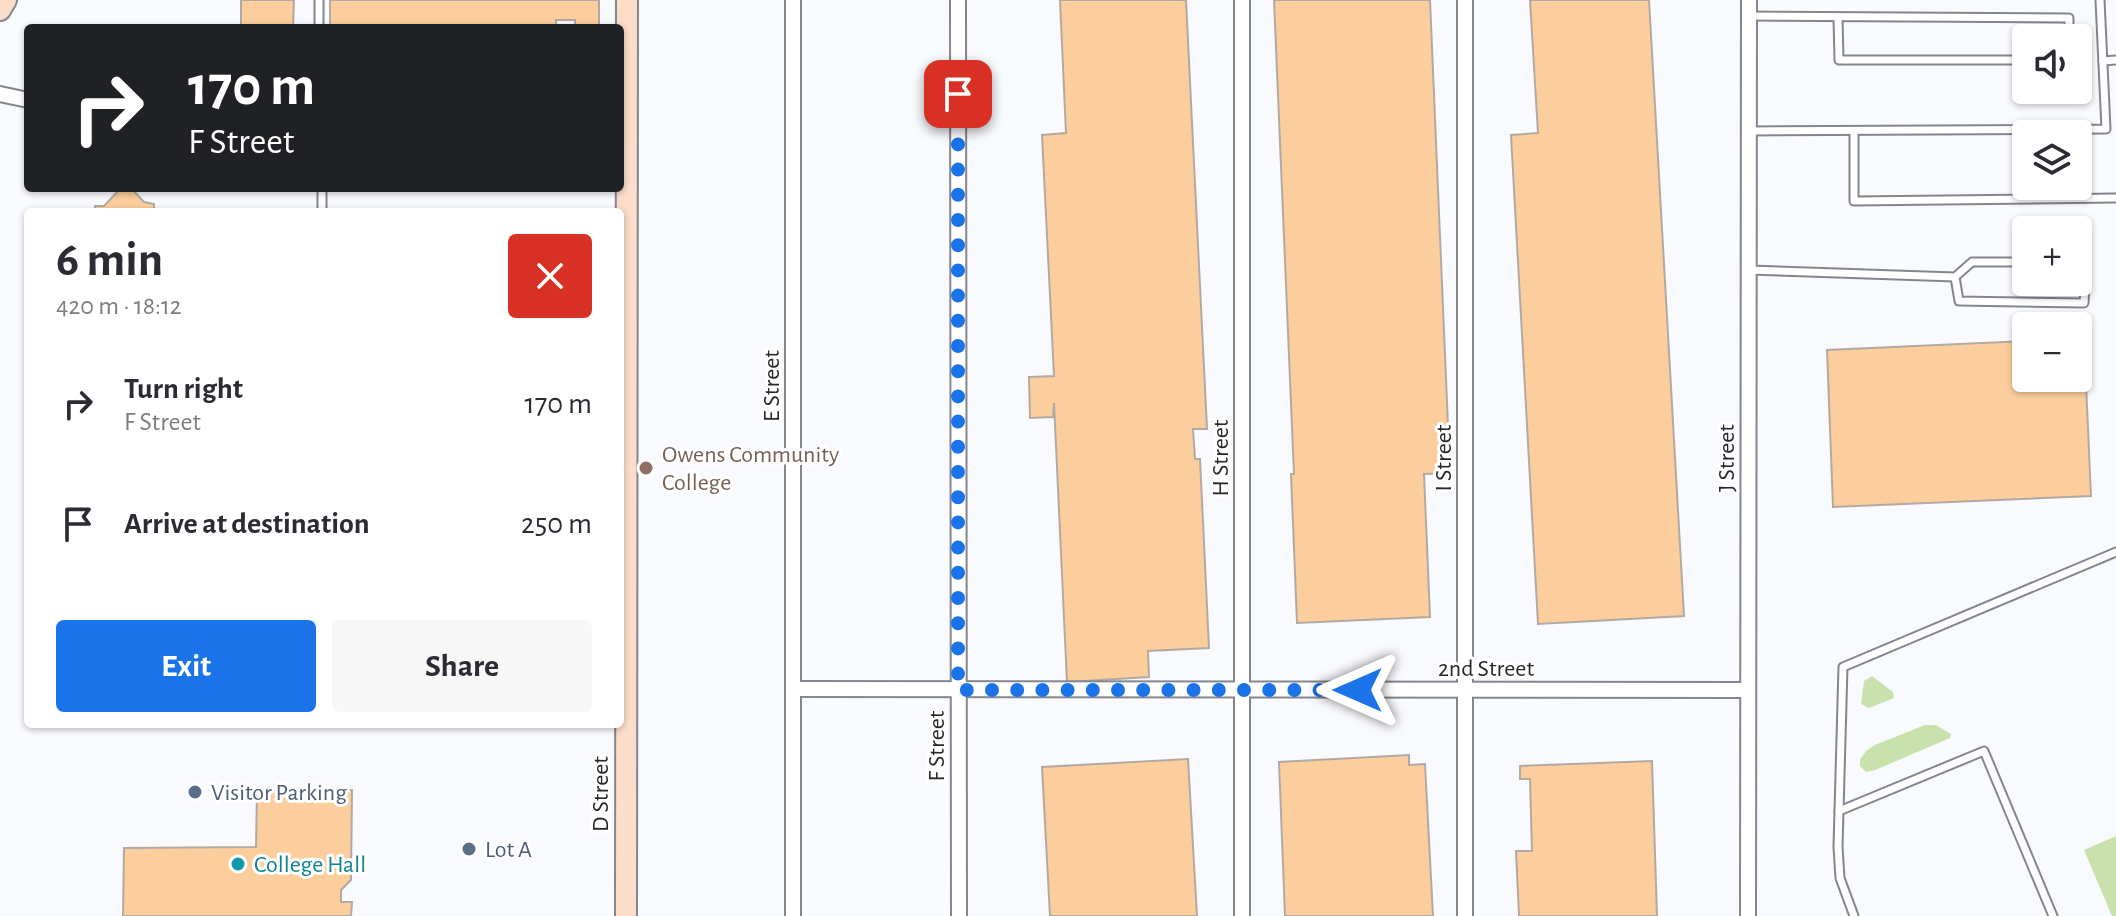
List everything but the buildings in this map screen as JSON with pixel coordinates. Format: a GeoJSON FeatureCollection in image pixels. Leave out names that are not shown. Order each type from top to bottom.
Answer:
{"type":"FeatureCollection","features":[{"type":"Feature","properties":{"kind":"street"},"geometry":{"type":"LineString","coordinates":[[0,10],[6,0]]}},
{"type":"Feature","properties":{"kind":"street","name":"D Street"},"geometry":{"type":"LineString","coordinates":[[624,104],[627,0]]}},
{"type":"Feature","properties":{"kind":"street","name":"E Street"},"geometry":{"type":"LineString","coordinates":[[793,0],[793,916]]}},
{"type":"Feature","properties":{"kind":"street","name":"F Street"},"geometry":{"type":"LineString","coordinates":[[958,0],[959,916]]}},
{"type":"Feature","properties":{"kind":"street","name":"H Street"},"geometry":{"type":"LineString","coordinates":[[1242,0],[1242,916]]}},
{"type":"Feature","properties":{"kind":"street","name":"I Street"},"geometry":{"type":"LineString","coordinates":[[1465,0],[1465,916]]}},
{"type":"Feature","properties":{"kind":"street","name":"J Street"},"geometry":{"type":"LineString","coordinates":[[1748,916],[1749,0]]}},
{"type":"Feature","properties":{"kind":"street"},"geometry":{"type":"LineString","coordinates":[[0,94],[24,99]]}},
{"type":"Feature","properties":{"kind":"street","name":"D Street"},"geometry":{"type":"LineString","coordinates":[[624,398],[626,916]]}},
{"type":"Feature","properties":{"kind":"street","name":"2nd Street"},"geometry":{"type":"LineString","coordinates":[[793,689],[1747,690]]}},
{"type":"Feature","properties":{"kind":"lane"},"geometry":{"type":"LineString","coordinates":[[319,0],[319,24]]}},
{"type":"Feature","properties":{"kind":"lane"},"geometry":{"type":"LineString","coordinates":[[2100,0],[2106,129]]}},
{"type":"Feature","properties":{"kind":"lane"},"geometry":{"type":"LineString","coordinates":[[1749,16],[2069,18],[2069,24]]}},
{"type":"Feature","properties":{"kind":"lane"},"geometry":{"type":"LineString","coordinates":[[1838,17],[1839,60],[2012,60]]}},
{"type":"Feature","properties":{"kind":"lane"},"geometry":{"type":"LineString","coordinates":[[2103,61],[2116,60]]}},
{"type":"Feature","properties":{"kind":"lane"},"geometry":{"type":"LineString","coordinates":[[1749,131],[2116,129]]}},
{"type":"Feature","properties":{"kind":"lane"},"geometry":{"type":"LineString","coordinates":[[1854,131],[1854,201],[2116,198]]}},
{"type":"Feature","properties":{"kind":"lane"},"geometry":{"type":"LineString","coordinates":[[1748,270],[1955,277],[1972,262],[2012,262]]}},
{"type":"Feature","properties":{"kind":"lane"},"geometry":{"type":"LineString","coordinates":[[1955,277],[1959,301],[2084,303],[2084,296]]}},
{"type":"Feature","properties":{"kind":"lane"},"geometry":{"type":"LineString","coordinates":[[1854,916],[1840,878],[1843,667],[2116,552]]}},
{"type":"Feature","properties":{"kind":"lane"},"geometry":{"type":"LineString","coordinates":[[1839,811],[1984,751],[2053,916]]}},
{"type":"Feature","properties":{"kind":"green space"},"geometry":{"type":"Polygon","coordinates":[[[1872,676],[1893,692],[1894,698],[1869,708],[1861,704],[1864,681],[1872,676]]]}},
{"type":"Feature","properties":{"kind":"green space"},"geometry":{"type":"Polygon","coordinates":[[[1925,725],[1936,725],[1951,734],[1950,738],[1875,770],[1866,772],[1860,766],[1866,751],[1875,745],[1925,725]]]}},
{"type":"Feature","properties":{"kind":"green space"},"geometry":{"type":"Polygon","coordinates":[[[2116,836],[2116,916],[2112,916],[2084,850],[2116,836]]]}},
{"type":"Feature","properties":{"kind":"place","name":"Owens Community College"},"geometry":{"type":"Point","coordinates":[646,468]}},
{"type":"Feature","properties":{"kind":"place","name":"Visitor Parking"},"geometry":{"type":"Point","coordinates":[195,792]}},
{"type":"Feature","properties":{"kind":"place","name":"Lot A"},"geometry":{"type":"Point","coordinates":[469,849]}},
{"type":"Feature","properties":{"kind":"place","name":"College Hall"},"geometry":{"type":"Point","coordinates":[238,864]}},
{"type":"Feature","properties":{"kind":"route"},"geometry":{"type":"LineString","coordinates":[[958,94],[958,690],[1358,690]]}}]}
